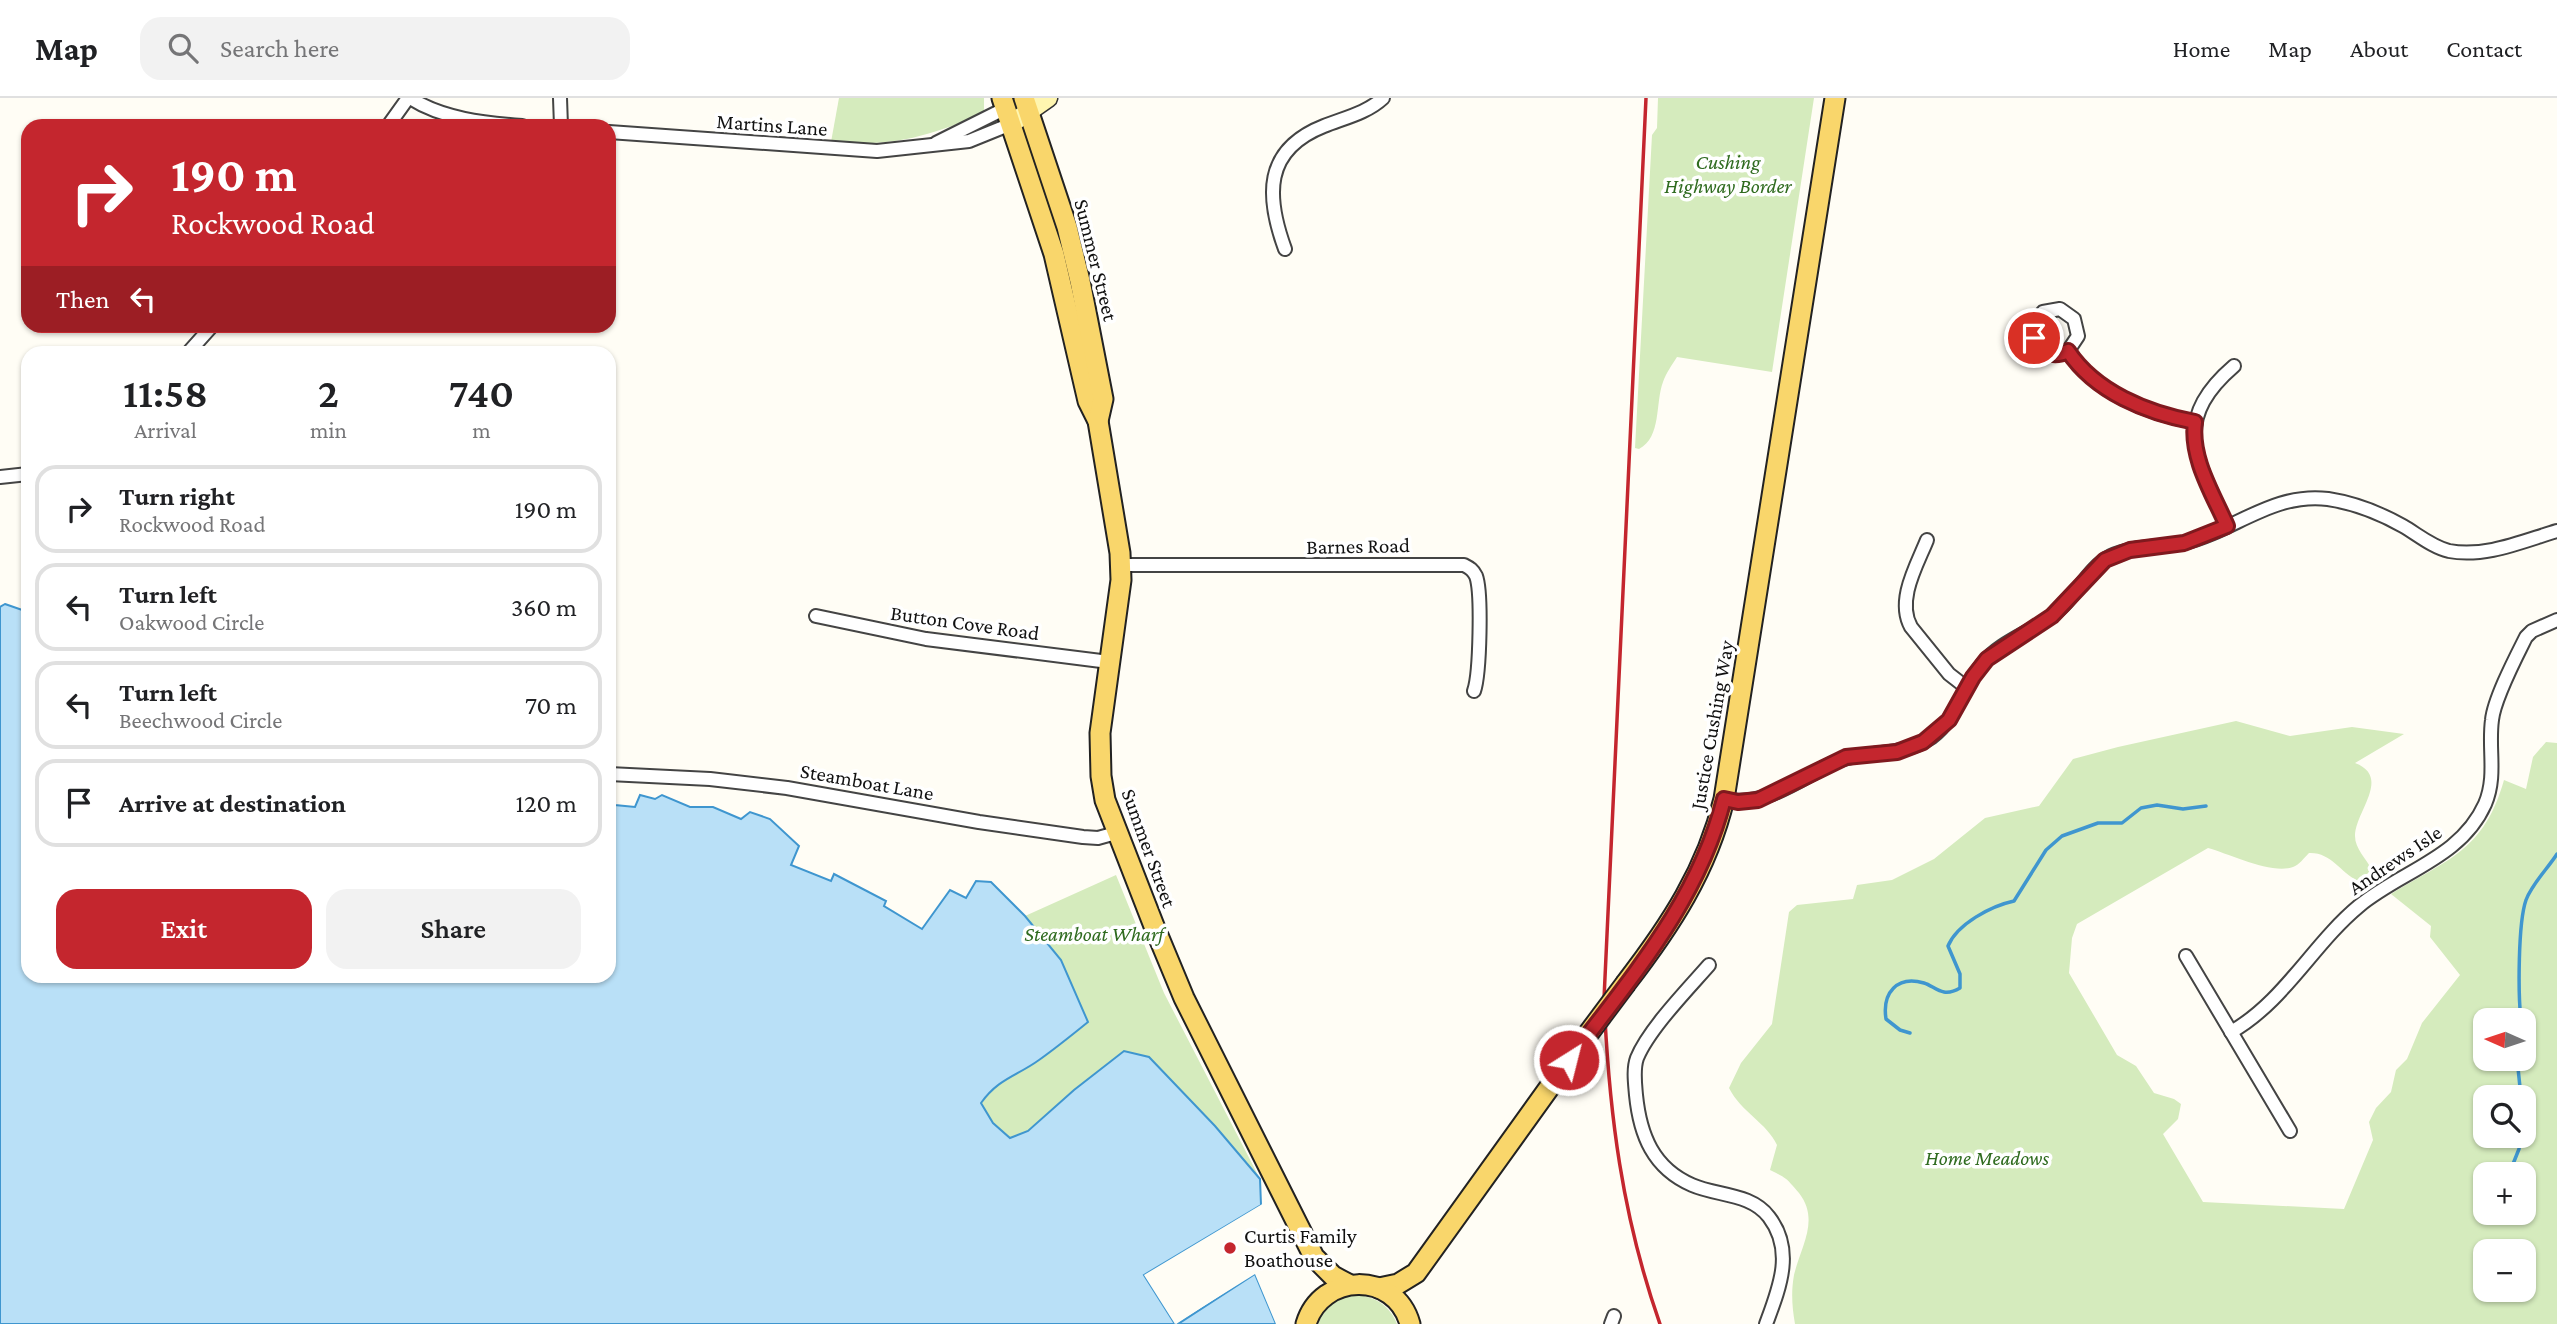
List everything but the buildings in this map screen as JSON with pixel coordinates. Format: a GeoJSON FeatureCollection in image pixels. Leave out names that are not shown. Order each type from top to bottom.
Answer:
{"type":"FeatureCollection","features":[{"type":"Feature","properties":{"kind":"main road","name":"Justice Cushing Way"},"geometry":{"type":"LineString","coordinates":[[1409,1321],[1416,1273],[1661,936],[1687,895],[1709,847],[1724,799],[1835,98]]}},
{"type":"Feature","properties":{"kind":"main road","name":"Summer Street"},"geometry":{"type":"LineString","coordinates":[[1015,106],[1067,227],[1082,290],[1102,399],[1098,421],[1121,565],[1120,598],[1102,706],[1100,761],[1103,790],[1116,833],[1184,998],[1314,1257],[1333,1276],[1348,1284]]}},
{"type":"Feature","properties":{"kind":"main road","name":"Summer Street"},"geometry":{"type":"LineString","coordinates":[[1308,1317],[1315,1290],[1314,1257]]}},
{"type":"Feature","properties":{"kind":"main road"},"geometry":{"type":"LineString","coordinates":[[1379,1288],[1398,1284],[1416,1273]]}},
{"type":"Feature","properties":{"kind":"main road"},"geometry":{"type":"LineString","coordinates":[[1308,1317],[1323,1298],[1348,1284],[1363,1284],[1379,1288],[1395,1300],[1409,1321]]}},
{"type":"Feature","properties":{"kind":"street"},"geometry":{"type":"LineString","coordinates":[[393,119],[409,98],[453,116],[474,119]]}},
{"type":"Feature","properties":{"kind":"street"},"geometry":{"type":"LineString","coordinates":[[560,98],[561,119]]}},
{"type":"Feature","properties":{"kind":"street"},"geometry":{"type":"LineString","coordinates":[[1015,106],[1048,98]]}},
{"type":"Feature","properties":{"kind":"street"},"geometry":{"type":"LineString","coordinates":[[1284,250],[1271,194],[1274,177],[1286,153],[1310,132],[1365,111],[1383,98]]}},
{"type":"Feature","properties":{"kind":"street","name":"Martins Lane"},"geometry":{"type":"LineString","coordinates":[[616,133],[867,151],[899,150],[932,145],[1015,106]]}},
{"type":"Feature","properties":{"kind":"street"},"geometry":{"type":"LineString","coordinates":[[2068,351],[2081,370],[2110,392],[2137,404],[2195,422]]}},
{"type":"Feature","properties":{"kind":"street"},"geometry":{"type":"LineString","coordinates":[[2227,526],[2197,457],[2194,438],[2195,422],[2209,392],[2234,366]]}},
{"type":"Feature","properties":{"kind":"street"},"geometry":{"type":"LineString","coordinates":[[0,477],[21,475]]}},
{"type":"Feature","properties":{"kind":"street"},"geometry":{"type":"LineString","coordinates":[[1724,799],[1738,802],[1758,800],[1846,757],[1897,752],[1930,738],[1945,725],[1987,659],[2052,616],[2105,560],[2130,550],[2184,543],[2271,505],[2306,498],[2335,500],[2366,509],[2393,520],[2441,548],[2455,552],[2491,550],[2557,531]]}},
{"type":"Feature","properties":{"kind":"street"},"geometry":{"type":"LineString","coordinates":[[1927,540],[1910,585],[1906,602],[1907,618],[1911,627],[1949,674],[1967,688]]}},
{"type":"Feature","properties":{"kind":"street","name":"Barnes Road"},"geometry":{"type":"LineString","coordinates":[[1121,565],[1464,565],[1474,572],[1478,587],[1478,671],[1474,691]]}},
{"type":"Feature","properties":{"kind":"street","name":"Button Cove Road"},"geometry":{"type":"LineString","coordinates":[[816,616],[926,639],[1109,662]]}},
{"type":"Feature","properties":{"kind":"street","name":"Andrews Isle"},"geometry":{"type":"LineString","coordinates":[[2231,1032],[2261,1012],[2359,906],[2439,856],[2456,843],[2473,824],[2485,803],[2491,781],[2491,723],[2495,708],[2526,637],[2532,631],[2557,620]]}},
{"type":"Feature","properties":{"kind":"street","name":"Steamboat Lane"},"geometry":{"type":"LineString","coordinates":[[616,774],[710,779],[787,788],[979,822],[1083,837],[1101,838],[1116,833]]}},
{"type":"Feature","properties":{"kind":"street"},"geometry":{"type":"LineString","coordinates":[[2186,956],[2290,1131]]}},
{"type":"Feature","properties":{"kind":"street"},"geometry":{"type":"LineString","coordinates":[[1709,965],[1653,1033],[1637,1059],[1635,1076],[1639,1116],[1648,1147],[1669,1171],[1694,1186],[1748,1201],[1769,1216],[1780,1238],[1784,1263],[1780,1288],[1766,1324]]}},
{"type":"Feature","properties":{"kind":"green space"},"geometry":{"type":"Polygon","coordinates":[[[839,98],[984,98],[984,113],[909,138],[873,143],[831,142],[839,98]]]}},
{"type":"Feature","properties":{"kind":"green space","name":"Cushing Highway Border"},"geometry":{"type":"Polygon","coordinates":[[[1658,98],[1814,98],[1772,372],[1677,357],[1663,382],[1655,428],[1646,444],[1639,449],[1635,448],[1652,135],[1657,128],[1658,98]]]}},
{"type":"Feature","properties":{"kind":"green space","name":"Home Meadows"},"geometry":{"type":"Polygon","coordinates":[[[2236,721],[2290,736],[2352,727],[2404,734],[2355,763],[2366,769],[2371,777],[2369,796],[2357,827],[2355,841],[2372,870],[2358,881],[2329,859],[2317,854],[2309,853],[2293,867],[2284,869],[2251,863],[2208,848],[2077,924],[2072,938],[2069,973],[2117,1055],[2136,1066],[2154,1093],[2181,1104],[2178,1119],[2163,1134],[2203,1202],[2344,1209],[2373,1140],[2369,1122],[2376,1108],[2391,1092],[2396,1070],[2407,1059],[2422,1023],[2460,975],[2430,937],[2431,926],[2391,894],[2461,850],[2486,823],[2504,780],[2526,789],[2533,757],[2546,742],[2557,743],[2557,1324],[1795,1324],[1793,1281],[1807,1233],[1808,1213],[1805,1203],[1792,1184],[1770,1170],[1777,1145],[1773,1137],[1740,1104],[1729,1088],[1741,1063],[1772,1024],[1789,912],[1797,905],[1853,899],[1857,885],[1892,880],[1934,859],[1985,818],[2039,806],[2073,759],[2236,721]]]}},
{"type":"Feature","properties":{"kind":"green space","name":"Steamboat Wharf"},"geometry":{"type":"Polygon","coordinates":[[[1116,875],[1164,993],[1260,1179],[1215,1126],[1148,1057],[1124,1051],[1028,1131],[1010,1138],[993,1123],[983,1109],[981,1103],[1002,1080],[1040,1060],[1044,938],[1025,916],[1116,875]]]}},
{"type":"Feature","properties":{"kind":"green space"},"geometry":{"type":"Polygon","coordinates":[[[1357,1295],[1382,1304],[1397,1324],[1318,1324],[1324,1312],[1333,1304],[1357,1295]]]}},
{"type":"Feature","properties":{"kind":"water"},"geometry":{"type":"Polygon","coordinates":[[[5,604],[21,610],[21,983],[616,983],[616,805],[635,807],[640,795],[655,799],[662,795],[690,807],[713,807],[741,819],[750,812],[770,819],[799,846],[791,865],[831,881],[834,874],[886,901],[884,906],[922,929],[950,890],[966,898],[976,881],[991,882],[1025,916],[1061,960],[1088,1022],[988,1095],[981,1103],[993,1123],[1010,1138],[1028,1131],[1124,1051],[1149,1057],[1215,1126],[1260,1179],[1261,1205],[1144,1275],[1175,1324],[0,1324],[0,607],[5,604]]]}},
{"type":"Feature","properties":{"kind":"water"},"geometry":{"type":"Polygon","coordinates":[[[1255,1274],[1276,1324],[1178,1324],[1255,1274]]]}},
{"type":"Feature","properties":{"kind":"pier"},"geometry":{"type":"Polygon","coordinates":[[[1264,1203],[1263,1208],[1149,1277],[1177,1320],[1256,1270],[1280,1324],[1276,1324],[1255,1274],[1175,1324],[1144,1275],[1264,1203]]]}},
{"type":"Feature","properties":{"kind":"waterway"},"geometry":{"type":"LineString","coordinates":[[1910,1033],[1900,1030],[1886,1019],[1886,1001],[1893,988],[1914,981],[1944,992],[1960,988],[1960,974],[1948,946],[1952,938],[1976,917],[2014,901],[2046,850],[2062,836],[2098,823],[2122,823],[2141,808],[2157,805],[2183,809],[2206,806]]}},
{"type":"Feature","properties":{"kind":"waterway"},"geometry":{"type":"LineString","coordinates":[[2520,1008],[2519,959],[2523,911],[2532,888],[2557,854]]}},
{"type":"Feature","properties":{"kind":"waterway"},"geometry":{"type":"LineString","coordinates":[[2518,1071],[2520,1085]]}},
{"type":"Feature","properties":{"kind":"waterway"},"geometry":{"type":"LineString","coordinates":[[2514,1162],[2519,1148]]}},
{"type":"Feature","properties":{"kind":"railway"},"geometry":{"type":"LineString","coordinates":[[1646,98],[1604,999],[1610,1083],[1620,1164],[1636,1244],[1660,1324]]}},
{"type":"Feature","properties":{"kind":"place","name":"Curtis Family Boathouse"},"geometry":{"type":"Point","coordinates":[1230,1248]}},
{"type":"Feature","properties":{"kind":"route"},"geometry":{"type":"LineString","coordinates":[[1569,1060],[1679,909],[1695,881],[1709,847],[1724,799],[1751,802],[1846,757],[1897,752],[1916,746],[1945,725],[1973,677],[1987,659],[2052,616],[2105,560],[2130,550],[2184,543],[2227,526],[2197,457],[2195,422],[2123,399],[2081,370],[2068,351],[2050,354],[2040,348],[2034,338]]}}]}
